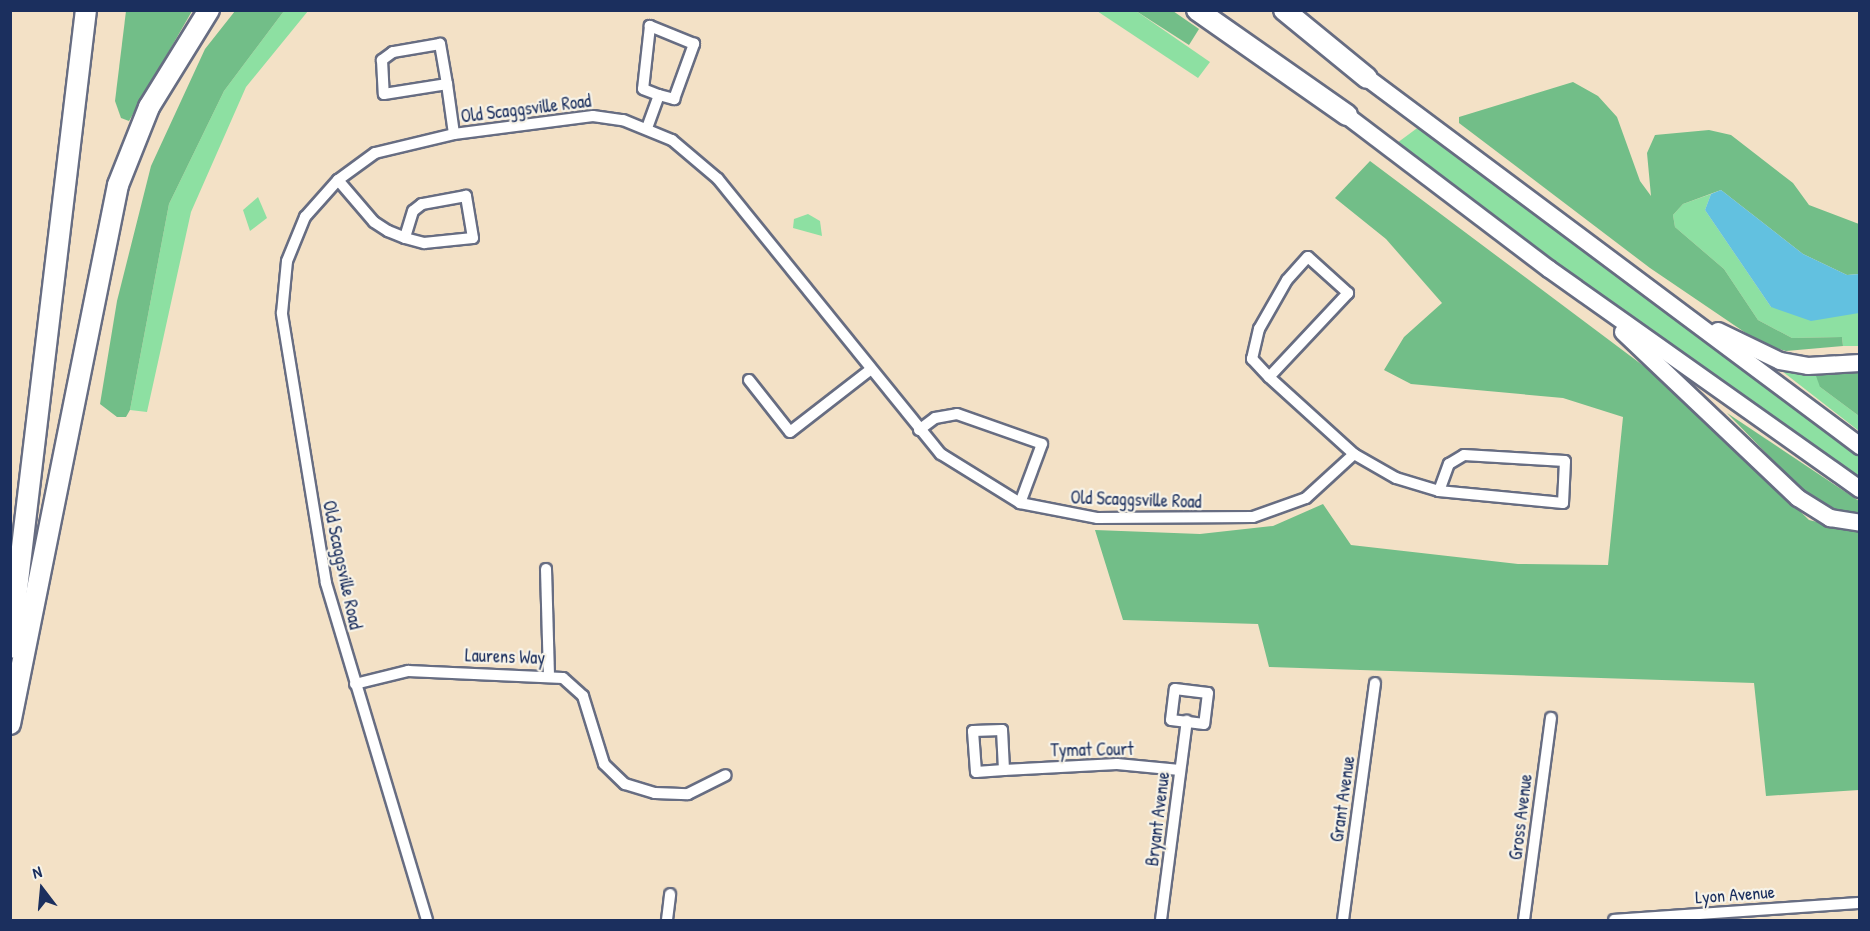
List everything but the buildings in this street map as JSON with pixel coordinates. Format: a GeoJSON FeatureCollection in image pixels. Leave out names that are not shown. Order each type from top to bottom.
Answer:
{"type":"FeatureCollection","features":[{"type":"Feature","properties":{"kind":"highway"},"geometry":{"type":"LineString","coordinates":[[10,648],[87,10]]}},
{"type":"Feature","properties":{"kind":"highway"},"geometry":{"type":"LineString","coordinates":[[10,724],[118,185],[149,107],[209,10]]}},
{"type":"Feature","properties":{"kind":"highway"},"geometry":{"type":"LineString","coordinates":[[1197,10],[1347,116]]}},
{"type":"Feature","properties":{"kind":"highway"},"geometry":{"type":"LineString","coordinates":[[1284,10],[1366,78]]}},
{"type":"Feature","properties":{"kind":"main road"},"geometry":{"type":"LineString","coordinates":[[1208,10],[1550,269],[1860,489]]}},
{"type":"Feature","properties":{"kind":"main road"},"geometry":{"type":"LineString","coordinates":[[1278,10],[1572,233],[1860,446]]}},
{"type":"Feature","properties":{"kind":"main road"},"geometry":{"type":"LineString","coordinates":[[1572,233],[1750,350],[1808,366],[1860,363]]}},
{"type":"Feature","properties":{"kind":"main road"},"geometry":{"type":"LineString","coordinates":[[1550,269],[1685,387],[1798,498],[1830,518],[1860,523]]}},
{"type":"Feature","properties":{"kind":"street"},"geometry":{"type":"LineString","coordinates":[[650,26],[694,44],[674,99],[659,94],[643,89],[650,26]]}},
{"type":"Feature","properties":{"kind":"street"},"geometry":{"type":"LineString","coordinates":[[447,84],[384,94],[382,60],[393,52],[440,44],[447,84],[454,134]]}},
{"type":"Feature","properties":{"kind":"street"},"geometry":{"type":"LineString","coordinates":[[647,128],[659,94]]}},
{"type":"Feature","properties":{"kind":"street","name":"Old Scaggsville Road"},"geometry":{"type":"LineString","coordinates":[[427,921],[355,684],[324,572],[282,313],[295,237],[338,180],[389,148],[454,134],[593,116],[647,128],[689,152],[718,179],[919,430],[958,467],[1020,503],[1096,518],[1253,517],[1306,498],[1354,454]]}},
{"type":"Feature","properties":{"kind":"street"},"geometry":{"type":"LineString","coordinates":[[338,180],[374,222],[405,238],[424,243],[473,238],[466,196],[422,204],[413,211],[405,238]]}},
{"type":"Feature","properties":{"kind":"street"},"geometry":{"type":"LineString","coordinates":[[1269,377],[1348,293],[1308,257],[1287,280],[1259,329],[1252,358],[1269,377],[1354,454],[1396,478],[1439,491],[1563,503],[1565,461],[1464,455],[1449,464],[1439,491]]}},
{"type":"Feature","properties":{"kind":"street"},"geometry":{"type":"LineString","coordinates":[[749,380],[790,432],[870,369]]}},
{"type":"Feature","properties":{"kind":"street"},"geometry":{"type":"LineString","coordinates":[[919,430],[935,418],[957,414],[1042,444],[1020,503]]}},
{"type":"Feature","properties":{"kind":"street"},"geometry":{"type":"LineString","coordinates":[[546,569],[549,675]]}},
{"type":"Feature","properties":{"kind":"street","name":"Laurens Way"},"geometry":{"type":"LineString","coordinates":[[355,684],[408,670],[549,675],[563,678],[583,696],[598,754],[626,784],[655,794],[688,794],[726,775]]}},
{"type":"Feature","properties":{"kind":"street","name":"Grant Avenue"},"geometry":{"type":"LineString","coordinates":[[1344,921],[1375,683]]}},
{"type":"Feature","properties":{"kind":"street","name":"Gross Avenue"},"geometry":{"type":"LineString","coordinates":[[1524,921],[1551,718]]}},
{"type":"Feature","properties":{"kind":"street","name":"Bryant Avenue"},"geometry":{"type":"LineString","coordinates":[[1161,921],[1186,721]]}},
{"type":"Feature","properties":{"kind":"street","name":"Tymat Court"},"geometry":{"type":"LineString","coordinates":[[1004,770],[1002,730],[973,731],[976,772],[1117,764],[1180,770]]}},
{"type":"Feature","properties":{"kind":"street"},"geometry":{"type":"LineString","coordinates":[[667,921],[670,894]]}},
{"type":"Feature","properties":{"kind":"street","name":"Lyon Avenue"},"geometry":{"type":"LineString","coordinates":[[1614,921],[1860,903]]}},
{"type":"Feature","properties":{"kind":"green space"},"geometry":{"type":"Polygon","coordinates":[[[126,11],[192,11],[129,121],[121,118],[115,101],[126,11]]]}},
{"type":"Feature","properties":{"kind":"green space"},"geometry":{"type":"Polygon","coordinates":[[[235,11],[284,11],[224,91],[169,204],[130,410],[126,417],[117,417],[100,404],[117,301],[151,166],[205,49],[235,11]]]}},
{"type":"Feature","properties":{"kind":"green space"},"geometry":{"type":"Polygon","coordinates":[[[284,11],[308,11],[246,87],[191,212],[147,412],[130,410],[169,204],[224,91],[284,11]]]}},
{"type":"Feature","properties":{"kind":"green space"},"geometry":{"type":"Polygon","coordinates":[[[1097,11],[1136,11],[1210,62],[1198,78],[1097,11]]]}},
{"type":"Feature","properties":{"kind":"green space"},"geometry":{"type":"Polygon","coordinates":[[[1136,11],[1173,11],[1199,29],[1189,45],[1136,11]]]}},
{"type":"Feature","properties":{"kind":"green space"},"geometry":{"type":"Polygon","coordinates":[[[1573,82],[1598,96],[1617,117],[1640,181],[1651,196],[1647,153],[1655,135],[1709,130],[1731,135],[1793,183],[1809,205],[1859,224],[1859,274],[1847,275],[1803,254],[1721,190],[1683,204],[1673,215],[1675,227],[1724,269],[1758,320],[1792,338],[1842,337],[1843,346],[1786,351],[1762,344],[1650,268],[1459,123],[1459,117],[1573,82]]]}},
{"type":"Feature","properties":{"kind":"green space"},"geometry":{"type":"Polygon","coordinates":[[[1420,126],[1859,456],[1859,477],[1660,339],[1397,143],[1420,126]]]}},
{"type":"Feature","properties":{"kind":"green space"},"geometry":{"type":"Polygon","coordinates":[[[1370,161],[1677,391],[1809,520],[1859,532],[1859,790],[1766,796],[1754,683],[1269,667],[1258,624],[1123,620],[1095,530],[1200,534],[1273,526],[1323,504],[1351,545],[1518,564],[1608,565],[1623,417],[1563,398],[1411,384],[1384,370],[1404,337],[1442,303],[1386,239],[1335,198],[1370,161]]]}},
{"type":"Feature","properties":{"kind":"green space"},"geometry":{"type":"Polygon","coordinates":[[[1711,194],[1705,210],[1771,307],[1859,313],[1859,346],[1843,346],[1842,337],[1792,338],[1758,320],[1724,269],[1675,227],[1673,215],[1683,204],[1711,194]]]}},
{"type":"Feature","properties":{"kind":"green space"},"geometry":{"type":"Polygon","coordinates":[[[258,197],[267,218],[250,231],[243,210],[258,197]]]}},
{"type":"Feature","properties":{"kind":"green space"},"geometry":{"type":"Polygon","coordinates":[[[808,214],[820,221],[822,236],[793,228],[794,219],[808,214]]]}},
{"type":"Feature","properties":{"kind":"green space"},"geometry":{"type":"Polygon","coordinates":[[[1774,365],[1822,371],[1820,387],[1859,416],[1859,431],[1774,365]]]}},
{"type":"Feature","properties":{"kind":"green space"},"geometry":{"type":"Polygon","coordinates":[[[1859,368],[1859,416],[1820,387],[1816,376],[1859,368]]]}},
{"type":"Feature","properties":{"kind":"green space"},"geometry":{"type":"Polygon","coordinates":[[[1727,413],[1859,501],[1859,515],[1836,510],[1802,490],[1727,413]]]}},
{"type":"Feature","properties":{"kind":"water"},"geometry":{"type":"Polygon","coordinates":[[[1721,190],[1803,254],[1847,275],[1859,274],[1859,313],[1811,321],[1771,307],[1705,210],[1711,194],[1721,190]]]}}]}
